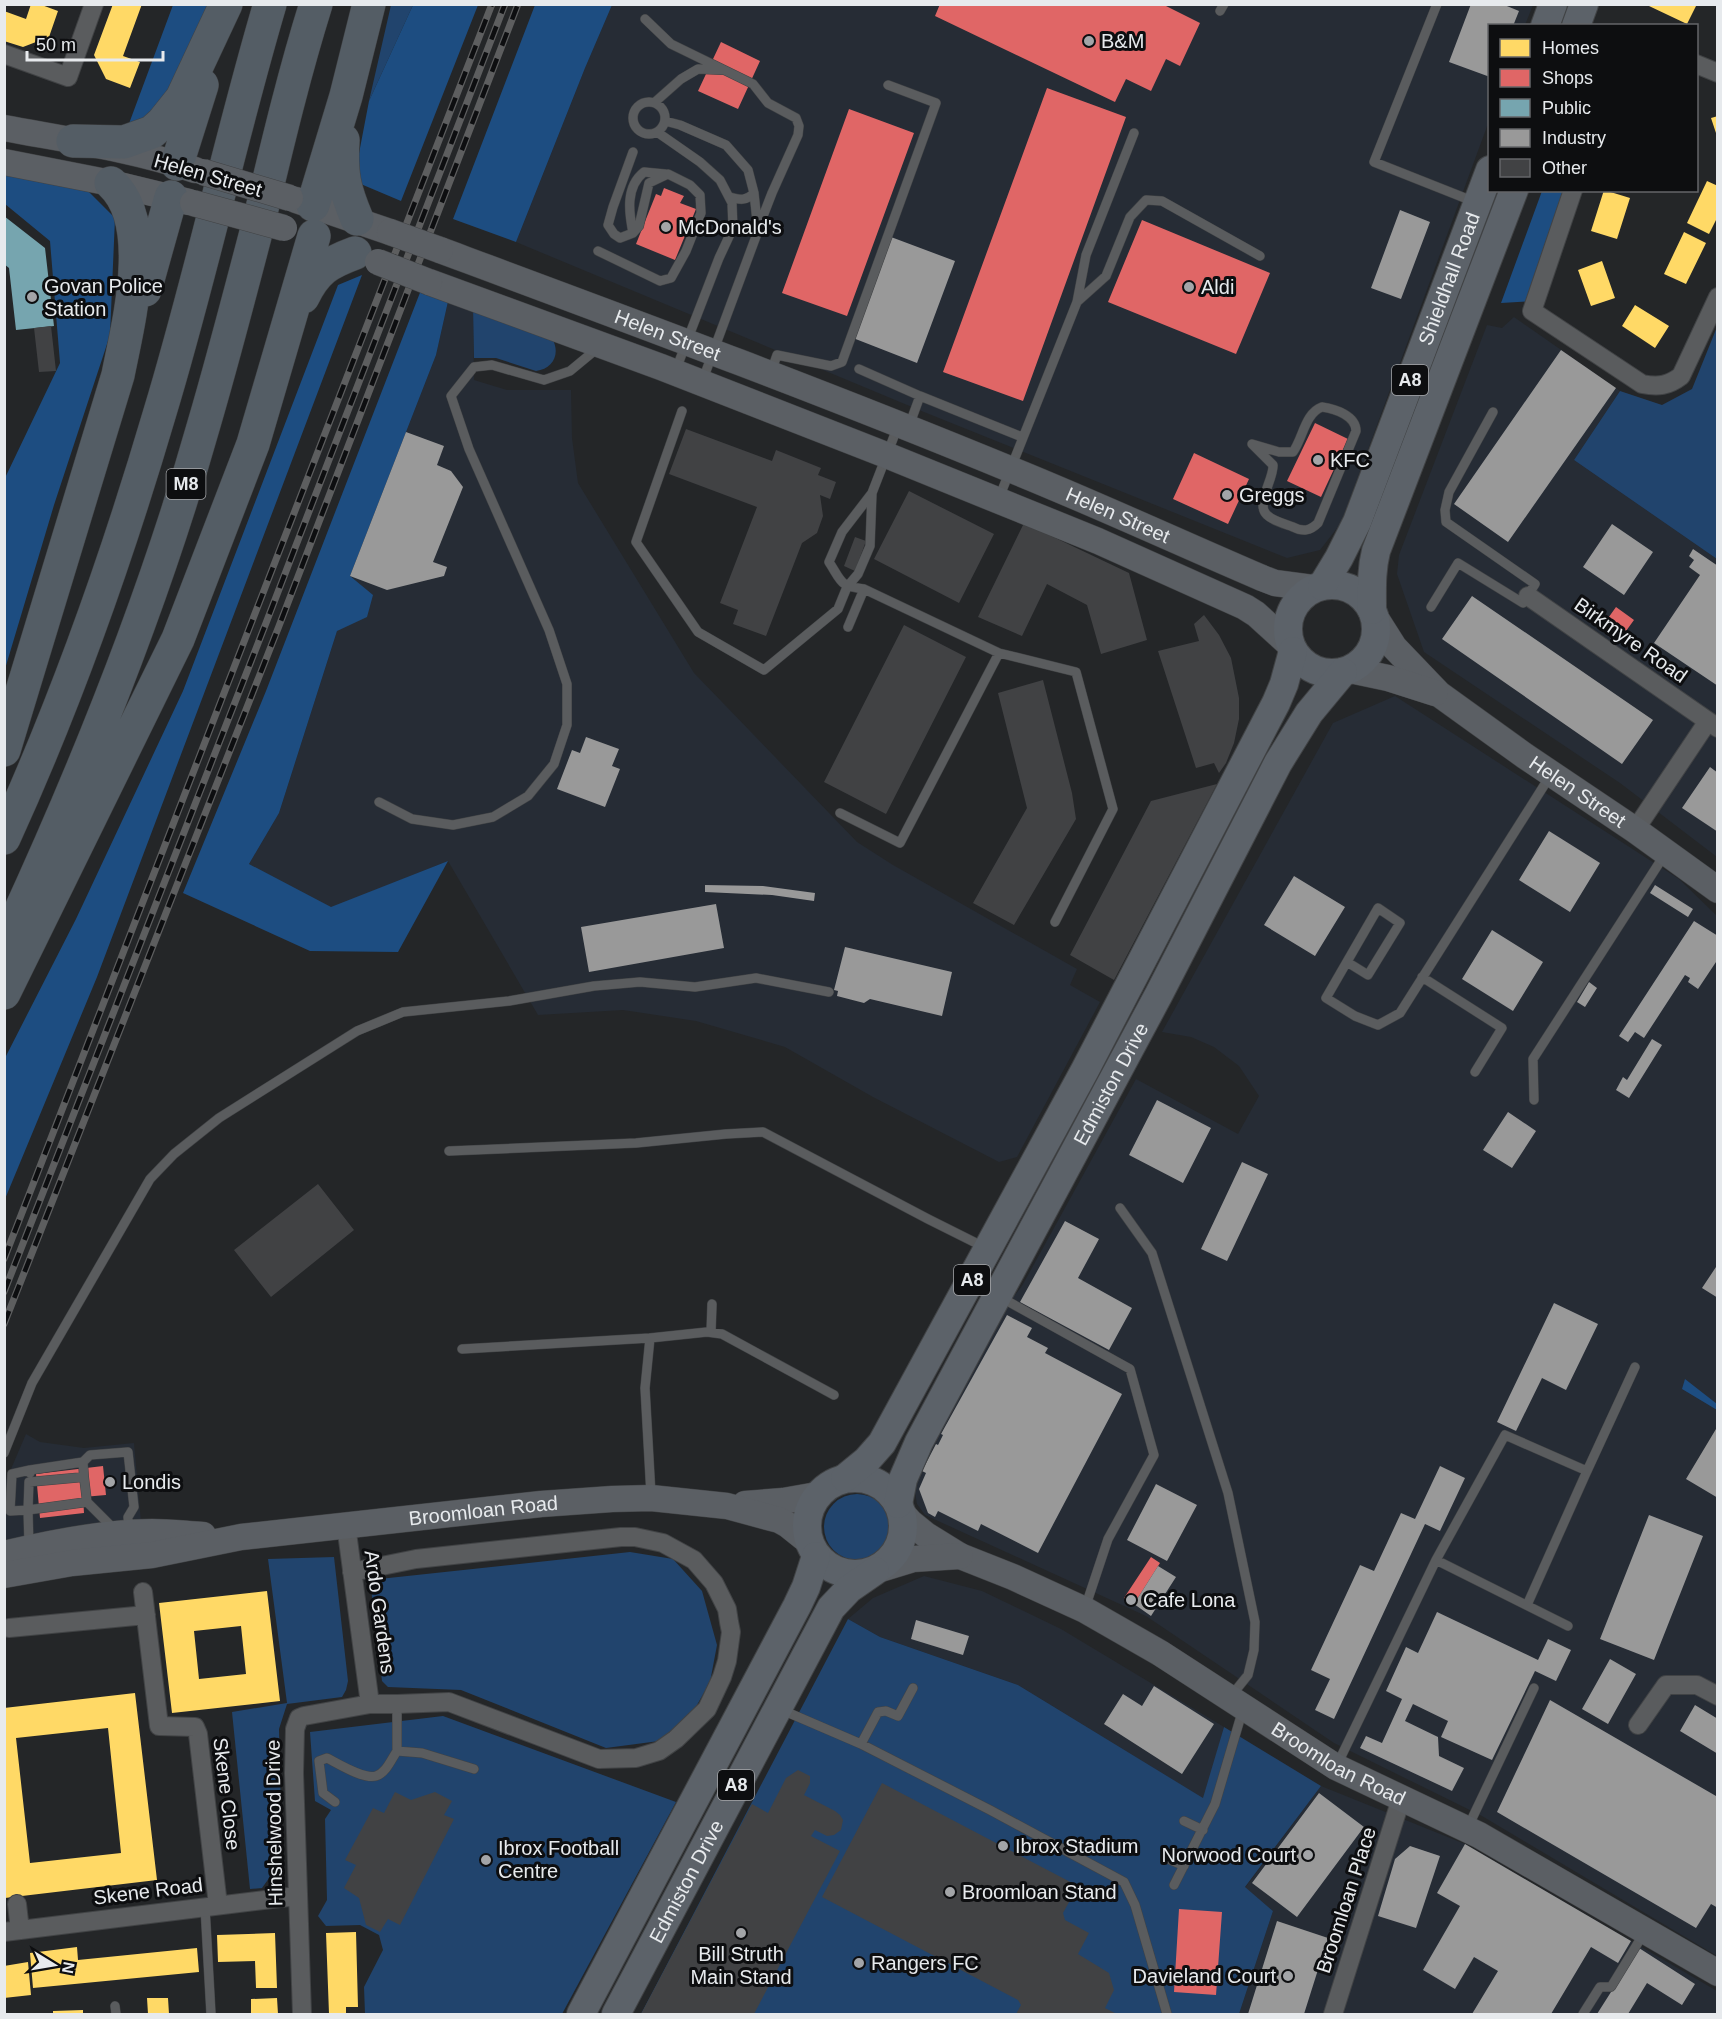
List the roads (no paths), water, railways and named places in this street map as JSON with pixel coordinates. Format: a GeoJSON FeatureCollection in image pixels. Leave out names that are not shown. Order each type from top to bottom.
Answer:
{"type":"FeatureCollection","features":[{"type":"Feature","properties":{"kind":"highway"},"geometry":{"type":"LineString","coordinates":[[73,141],[124,142],[152,132],[182,98],[227,4]]}},
{"type":"Feature","properties":{"kind":"highway"},"geometry":{"type":"LineString","coordinates":[[190,168],[227,4]]}},
{"type":"Feature","properties":{"kind":"highway","name":"M8"},"geometry":{"type":"LineString","coordinates":[[4,838],[80,656],[123,533],[161,411],[270,4]]}},
{"type":"Feature","properties":{"kind":"highway","name":"M8"},"geometry":{"type":"LineString","coordinates":[[4,946],[76,789],[141,619],[176,518],[207,413],[316,4]]}},
{"type":"Feature","properties":{"kind":"highway"},"geometry":{"type":"LineString","coordinates":[[4,993],[178,639],[253,444],[282,341],[300,217],[346,96],[369,4]]}},
{"type":"Feature","properties":{"kind":"highway"},"geometry":{"type":"LineString","coordinates":[[346,96],[342,176],[345,192],[357,219]]}},
{"type":"Feature","properties":{"kind":"highway"},"geometry":{"type":"LineString","coordinates":[[111,183],[123,196],[130,212],[135,257],[130,312],[118,375]]}},
{"type":"Feature","properties":{"kind":"highway"},"geometry":{"type":"LineString","coordinates":[[4,750],[145,291],[182,200]]}},
{"type":"Feature","properties":{"kind":"highway"},"geometry":{"type":"LineString","coordinates":[[282,341],[309,284],[329,263],[366,258]]}},
{"type":"Feature","properties":{"kind":"main road"},"geometry":{"type":"LineString","coordinates":[[1546,24],[1553,4]]}},
{"type":"Feature","properties":{"kind":"main road","name":"Shieldhall Road"},"geometry":{"type":"LineString","coordinates":[[1317,587],[1339,558],[1357,522],[1488,175]]}},
{"type":"Feature","properties":{"kind":"main road","name":"Shieldhall Road"},"geometry":{"type":"LineString","coordinates":[[1373,614],[1372,572],[1376,551],[1513,192]]}},
{"type":"Feature","properties":{"kind":"main road"},"geometry":{"type":"LineString","coordinates":[[1449,277],[1477,288]]}},
{"type":"Feature","properties":{"kind":"main road"},"geometry":{"type":"LineString","coordinates":[[1332,585],[1347,587],[1359,594],[1373,614],[1376,631],[1373,645],[1366,657],[1346,671],[1329,674],[1315,671],[1302,663],[1291,648],[1288,621],[1293,607],[1303,595],[1317,587],[1332,585]]}},
{"type":"Feature","properties":{"kind":"main road","name":"Edmiston Drive"},"geometry":{"type":"LineString","coordinates":[[844,1478],[867,1460],[882,1443],[989,1249],[1276,703],[1284,684],[1291,648]]}},
{"type":"Feature","properties":{"kind":"main road","name":"Edmiston Drive"},"geometry":{"type":"LineString","coordinates":[[900,1508],[903,1479],[919,1442],[1159,994],[1278,764],[1309,713],[1346,671]]}},
{"type":"Feature","properties":{"kind":"main road"},"geometry":{"type":"LineString","coordinates":[[844,1478],[861,1478],[876,1482],[888,1491],[900,1508],[903,1535],[898,1550],[888,1562],[876,1570],[859,1575],[843,1574],[828,1567],[812,1549],[806,1525],[809,1509],[818,1495],[830,1484],[844,1478]]}},
{"type":"Feature","properties":{"kind":"main road","name":"Edmiston Drive"},"geometry":{"type":"LineString","coordinates":[[582,2014],[797,1606],[806,1587],[812,1549]]}},
{"type":"Feature","properties":{"kind":"main road","name":"Edmiston Drive"},"geometry":{"type":"LineString","coordinates":[[616,2014],[831,1608],[849,1589],[876,1570]]}},
{"type":"Feature","properties":{"kind":"street"},"geometry":{"type":"LineString","coordinates":[[4,54],[68,77],[94,4]]}},
{"type":"Feature","properties":{"kind":"street"},"geometry":{"type":"LineString","coordinates":[[1698,65],[1718,73]]}},
{"type":"Feature","properties":{"kind":"street","name":"Helen Street"},"geometry":{"type":"LineString","coordinates":[[4,128],[190,168],[300,217],[366,258],[675,372],[1098,541],[1245,607],[1256,614],[1291,648]]}},
{"type":"Feature","properties":{"kind":"street","name":"Helen Street"},"geometry":{"type":"LineString","coordinates":[[4,162],[111,183],[182,200],[300,217],[357,219],[713,352],[1010,469],[1275,583],[1317,587]]}},
{"type":"Feature","properties":{"kind":"street"},"geometry":{"type":"LineString","coordinates":[[182,200],[190,168]]}},
{"type":"Feature","properties":{"kind":"street"},"geometry":{"type":"LineString","coordinates":[[1572,192],[1532,311],[1642,384],[1656,387],[1671,384],[1681,376],[1715,309]]}},
{"type":"Feature","properties":{"kind":"street","name":"Birkmyre Road"},"geometry":{"type":"LineString","coordinates":[[1527,596],[1713,724],[1635,830]]}},
{"type":"Feature","properties":{"kind":"street","name":"Helen Street"},"geometry":{"type":"LineString","coordinates":[[1373,614],[1394,647],[1439,694],[1718,890]]}},
{"type":"Feature","properties":{"kind":"street","name":"Helen Street"},"geometry":{"type":"LineString","coordinates":[[1346,671],[1388,678],[1439,694]]}},
{"type":"Feature","properties":{"kind":"street","name":"Broomloan Road"},"geometry":{"type":"LineString","coordinates":[[727,1506],[783,1502],[818,1495]]}},
{"type":"Feature","properties":{"kind":"street","name":"Broomloan Road"},"geometry":{"type":"LineString","coordinates":[[4,1575],[72,1563],[152,1555],[241,1537],[541,1504],[651,1498],[727,1506],[779,1520],[788,1525],[812,1549]]}},
{"type":"Feature","properties":{"kind":"street","name":"Broomloan Road"},"geometry":{"type":"LineString","coordinates":[[900,1508],[910,1522],[926,1535],[960,1556],[1013,1576],[1085,1610],[1160,1653],[1336,1767],[1467,1829],[1718,1973]]}},
{"type":"Feature","properties":{"kind":"street","name":"Ardo Gardens"},"geometry":{"type":"LineString","coordinates":[[346,1526],[369,1704]]}},
{"type":"Feature","properties":{"kind":"street","name":"Broomloan Road"},"geometry":{"type":"LineString","coordinates":[[17,1551],[150,1532],[241,1537]]}},
{"type":"Feature","properties":{"kind":"street","name":"Hinshelwood Drive"},"geometry":{"type":"LineString","coordinates":[[302,2014],[294,1773],[296,1722],[304,1716],[369,1704],[449,1702],[599,1758],[636,1758],[659,1751],[676,1739],[706,1709],[722,1677],[731,1632],[727,1609],[714,1583],[694,1560],[672,1546],[634,1537],[416,1559],[352,1572]]}},
{"type":"Feature","properties":{"kind":"street","name":"Broomloan Road"},"geometry":{"type":"LineString","coordinates":[[876,1570],[914,1559],[960,1556]]}},
{"type":"Feature","properties":{"kind":"street","name":"Skene Close"},"geometry":{"type":"LineString","coordinates":[[143,1592],[159,1726],[195,1727],[198,1734],[212,1906]]}},
{"type":"Feature","properties":{"kind":"street"},"geometry":{"type":"LineString","coordinates":[[9,1628],[146,1615]]}},
{"type":"Feature","properties":{"kind":"street"},"geometry":{"type":"LineString","coordinates":[[1638,1725],[1666,1685],[1697,1685],[1718,1696]]}},
{"type":"Feature","properties":{"kind":"street","name":"Broomloan Place"},"geometry":{"type":"LineString","coordinates":[[1333,2014],[1401,1798]]}},
{"type":"Feature","properties":{"kind":"street","name":"Skene Road"},"geometry":{"type":"LineString","coordinates":[[12,1931],[297,1896]]}},
{"type":"Feature","properties":{"kind":"street"},"geometry":{"type":"LineString","coordinates":[[12,1931],[17,1904]]}},
{"type":"Feature","properties":{"kind":"lane"},"geometry":{"type":"LineString","coordinates":[[1437,4],[1374,162],[1477,203]]}},
{"type":"Feature","properties":{"kind":"lane"},"geometry":{"type":"LineString","coordinates":[[645,19],[671,44],[753,84],[768,103],[796,118],[799,126],[798,135],[772,193],[701,383]]}},
{"type":"Feature","properties":{"kind":"lane"},"geometry":{"type":"LineString","coordinates":[[655,102],[681,79],[698,69],[727,71]]}},
{"type":"Feature","properties":{"kind":"lane"},"geometry":{"type":"LineString","coordinates":[[770,375],[777,355],[831,366],[842,362],[936,103],[888,86]]}},
{"type":"Feature","properties":{"kind":"lane"},"geometry":{"type":"LineString","coordinates":[[646,101],[655,102],[664,110],[665,121],[657,132],[646,134],[641,132],[634,123],[633,115],[646,101]]}},
{"type":"Feature","properties":{"kind":"lane"},"geometry":{"type":"LineString","coordinates":[[665,121],[726,145],[748,170],[754,194],[758,231]]}},
{"type":"Feature","properties":{"kind":"lane"},"geometry":{"type":"LineString","coordinates":[[657,132],[700,162],[720,180],[732,203],[733,228],[675,372]]}},
{"type":"Feature","properties":{"kind":"lane"},"geometry":{"type":"LineString","coordinates":[[998,500],[1077,302],[1086,255],[1134,133]]}},
{"type":"Feature","properties":{"kind":"lane"},"geometry":{"type":"LineString","coordinates":[[633,152],[613,207],[609,225],[614,234],[620,238],[633,233],[639,226],[649,183],[668,174]]}},
{"type":"Feature","properties":{"kind":"lane"},"geometry":{"type":"LineString","coordinates":[[598,251],[660,281],[670,278],[686,251],[701,213],[700,195],[690,185],[668,174],[644,172],[636,178],[628,206],[633,233]]}},
{"type":"Feature","properties":{"kind":"lane"},"geometry":{"type":"LineString","coordinates":[[730,197],[743,200],[754,194]]}},
{"type":"Feature","properties":{"kind":"lane"},"geometry":{"type":"LineString","coordinates":[[1077,302],[1106,276],[1130,216],[1146,200],[1162,201],[1260,256]]}},
{"type":"Feature","properties":{"kind":"lane"},"geometry":{"type":"LineString","coordinates":[[379,801],[412,819],[453,825],[493,817],[528,796],[554,764],[567,725],[567,684],[549,630],[469,449],[452,396],[474,367],[492,365],[544,380],[570,371],[601,345]]}},
{"type":"Feature","properties":{"kind":"lane"},"geometry":{"type":"LineString","coordinates":[[859,369],[1022,437]]}},
{"type":"Feature","properties":{"kind":"lane"},"geometry":{"type":"LineString","coordinates":[[920,396],[886,455],[872,493],[842,532],[829,562],[847,587],[864,589],[999,653],[1076,672],[1113,809],[1055,922]]}},
{"type":"Feature","properties":{"kind":"lane"},"geometry":{"type":"LineString","coordinates":[[1322,407],[1352,418],[1356,424],[1355,437],[1318,523],[1307,530],[1299,530],[1268,516],[1264,511],[1264,497],[1273,465],[1252,444],[1279,452],[1293,452],[1311,414],[1322,407]]}},
{"type":"Feature","properties":{"kind":"lane"},"geometry":{"type":"LineString","coordinates":[[682,411],[636,542],[698,632],[764,670],[838,609],[847,587],[858,574],[870,546],[872,493]]}},
{"type":"Feature","properties":{"kind":"lane"},"geometry":{"type":"LineString","coordinates":[[1431,607],[1458,563],[1523,603],[1535,584],[1446,522],[1445,510],[1449,492],[1493,412]]}},
{"type":"Feature","properties":{"kind":"lane"},"geometry":{"type":"LineString","coordinates":[[848,627],[864,589]]}},
{"type":"Feature","properties":{"kind":"lane"},"geometry":{"type":"LineString","coordinates":[[840,813],[900,843],[999,653]]}},
{"type":"Feature","properties":{"kind":"lane"},"geometry":{"type":"LineString","coordinates":[[1347,962],[1368,975],[1400,923],[1378,909],[1347,962],[1326,998],[1355,1016],[1378,1025],[1400,1013],[1551,774]]}},
{"type":"Feature","properties":{"kind":"lane"},"geometry":{"type":"LineString","coordinates":[[1534,1100],[1533,1059],[1666,852]]}},
{"type":"Feature","properties":{"kind":"lane"},"geometry":{"type":"LineString","coordinates":[[1422,977],[1502,1028],[1475,1072]]}},
{"type":"Feature","properties":{"kind":"lane"},"geometry":{"type":"LineString","coordinates":[[4,1452],[32,1383],[150,1179],[174,1154],[219,1118],[357,1031],[403,1012],[509,1001],[594,986],[640,981],[695,987],[756,978],[829,992]]}},
{"type":"Feature","properties":{"kind":"lane"},"geometry":{"type":"LineString","coordinates":[[449,1151],[636,1143],[763,1132],[989,1249]]}},
{"type":"Feature","properties":{"kind":"lane"},"geometry":{"type":"LineString","coordinates":[[1120,1208],[1152,1253],[1228,1493],[1254,1622],[1254,1650],[1248,1675],[1237,1703],[1215,1804],[1174,1886]]}},
{"type":"Feature","properties":{"kind":"lane"},"geometry":{"type":"LineString","coordinates":[[998,1296],[1130,1369],[1154,1455],[1108,1539],[1085,1610]]}},
{"type":"Feature","properties":{"kind":"lane"},"geometry":{"type":"LineString","coordinates":[[711,1332],[712,1304]]}},
{"type":"Feature","properties":{"kind":"lane"},"geometry":{"type":"LineString","coordinates":[[462,1348],[650,1338],[711,1332],[722,1334],[834,1395]]}},
{"type":"Feature","properties":{"kind":"lane"},"geometry":{"type":"LineString","coordinates":[[650,1338],[645,1388],[651,1498]]}},
{"type":"Feature","properties":{"kind":"lane"},"geometry":{"type":"LineString","coordinates":[[1527,1605],[1635,1367]]}},
{"type":"Feature","properties":{"kind":"lane"},"geometry":{"type":"LineString","coordinates":[[1336,1767],[1436,1560],[1505,1435],[1587,1472]]}},
{"type":"Feature","properties":{"kind":"lane"},"geometry":{"type":"LineString","coordinates":[[83,1462],[87,1502],[124,1534],[128,1517],[134,1507],[128,1452],[90,1455],[83,1462],[12,1474],[10,1511],[87,1502]]}},
{"type":"Feature","properties":{"kind":"lane"},"geometry":{"type":"LineString","coordinates":[[17,1551],[28,1510],[30,1470]]}},
{"type":"Feature","properties":{"kind":"lane"},"geometry":{"type":"LineString","coordinates":[[29,1482],[84,1478]]}},
{"type":"Feature","properties":{"kind":"lane"},"geometry":{"type":"LineString","coordinates":[[1436,1560],[1568,1626]]}},
{"type":"Feature","properties":{"kind":"lane"},"geometry":{"type":"LineString","coordinates":[[861,1744],[878,1712],[886,1711],[898,1716],[913,1688]]}},
{"type":"Feature","properties":{"kind":"lane"},"geometry":{"type":"LineString","coordinates":[[1467,1829],[1534,1688]]}},
{"type":"Feature","properties":{"kind":"lane"},"geometry":{"type":"LineString","coordinates":[[335,1802],[323,1793],[319,1761],[327,1758],[364,1776],[375,1777],[386,1769],[397,1751],[397,1704]]}},
{"type":"Feature","properties":{"kind":"lane"},"geometry":{"type":"LineString","coordinates":[[777,1708],[861,1744],[1124,1882],[1135,1905],[1167,2014]]}},
{"type":"Feature","properties":{"kind":"lane"},"geometry":{"type":"LineString","coordinates":[[397,1751],[422,1753],[474,1769]]}},
{"type":"Feature","properties":{"kind":"lane"},"geometry":{"type":"LineString","coordinates":[[1184,1821],[1203,1830]]}},
{"type":"Feature","properties":{"kind":"lane"},"geometry":{"type":"LineString","coordinates":[[1166,1858],[1184,1866]]}},
{"type":"Feature","properties":{"kind":"lane"},"geometry":{"type":"LineString","coordinates":[[211,2014],[212,1906]]}},
{"type":"Feature","properties":{"kind":"lane"},"geometry":{"type":"LineString","coordinates":[[1583,2014],[1600,1987],[1611,1987],[1645,1930]]}},
{"type":"Feature","properties":{"kind":"railway"},"geometry":{"type":"LineString","coordinates":[[4,1259],[492,4]]}},
{"type":"Feature","properties":{"kind":"railway"},"geometry":{"type":"LineString","coordinates":[[4,1292],[505,4]]}},
{"type":"Feature","properties":{"kind":"railway"},"geometry":{"type":"LineString","coordinates":[[4,1324],[279,626],[518,4]]}},
{"type":"Feature","properties":{"kind":"place","name":"B&M"},"geometry":{"type":"Point","coordinates":[1089,41]}},
{"type":"Feature","properties":{"kind":"place","name":"McDonald's"},"geometry":{"type":"Point","coordinates":[666,227]}},
{"type":"Feature","properties":{"kind":"place","name":"Aldi"},"geometry":{"type":"Point","coordinates":[1189,287]}},
{"type":"Feature","properties":{"kind":"place","name":"Govan Police Station"},"geometry":{"type":"Point","coordinates":[32,297]}},
{"type":"Feature","properties":{"kind":"place","name":"KFC"},"geometry":{"type":"Point","coordinates":[1318,460]}},
{"type":"Feature","properties":{"kind":"place","name":"Greggs"},"geometry":{"type":"Point","coordinates":[1227,495]}},
{"type":"Feature","properties":{"kind":"place","name":"Londis"},"geometry":{"type":"Point","coordinates":[110,1482]}},
{"type":"Feature","properties":{"kind":"place","name":"Cafe Lona"},"geometry":{"type":"Point","coordinates":[1131,1600]}},
{"type":"Feature","properties":{"kind":"place","name":"Ibrox Stadium"},"geometry":{"type":"Point","coordinates":[1003,1846]}},
{"type":"Feature","properties":{"kind":"place","name":"Norwood Court"},"geometry":{"type":"Point","coordinates":[1308,1855]}},
{"type":"Feature","properties":{"kind":"place","name":"Ibrox Football Centre"},"geometry":{"type":"Point","coordinates":[486,1860]}},
{"type":"Feature","properties":{"kind":"place","name":"Broomloan Stand"},"geometry":{"type":"Point","coordinates":[950,1892]}},
{"type":"Feature","properties":{"kind":"place","name":"Bill Struth Main Stand"},"geometry":{"type":"Point","coordinates":[741,1933]}},
{"type":"Feature","properties":{"kind":"place","name":"Rangers FC"},"geometry":{"type":"Point","coordinates":[859,1963]}},
{"type":"Feature","properties":{"kind":"place","name":"Davieland Court"},"geometry":{"type":"Point","coordinates":[1288,1976]}}]}
